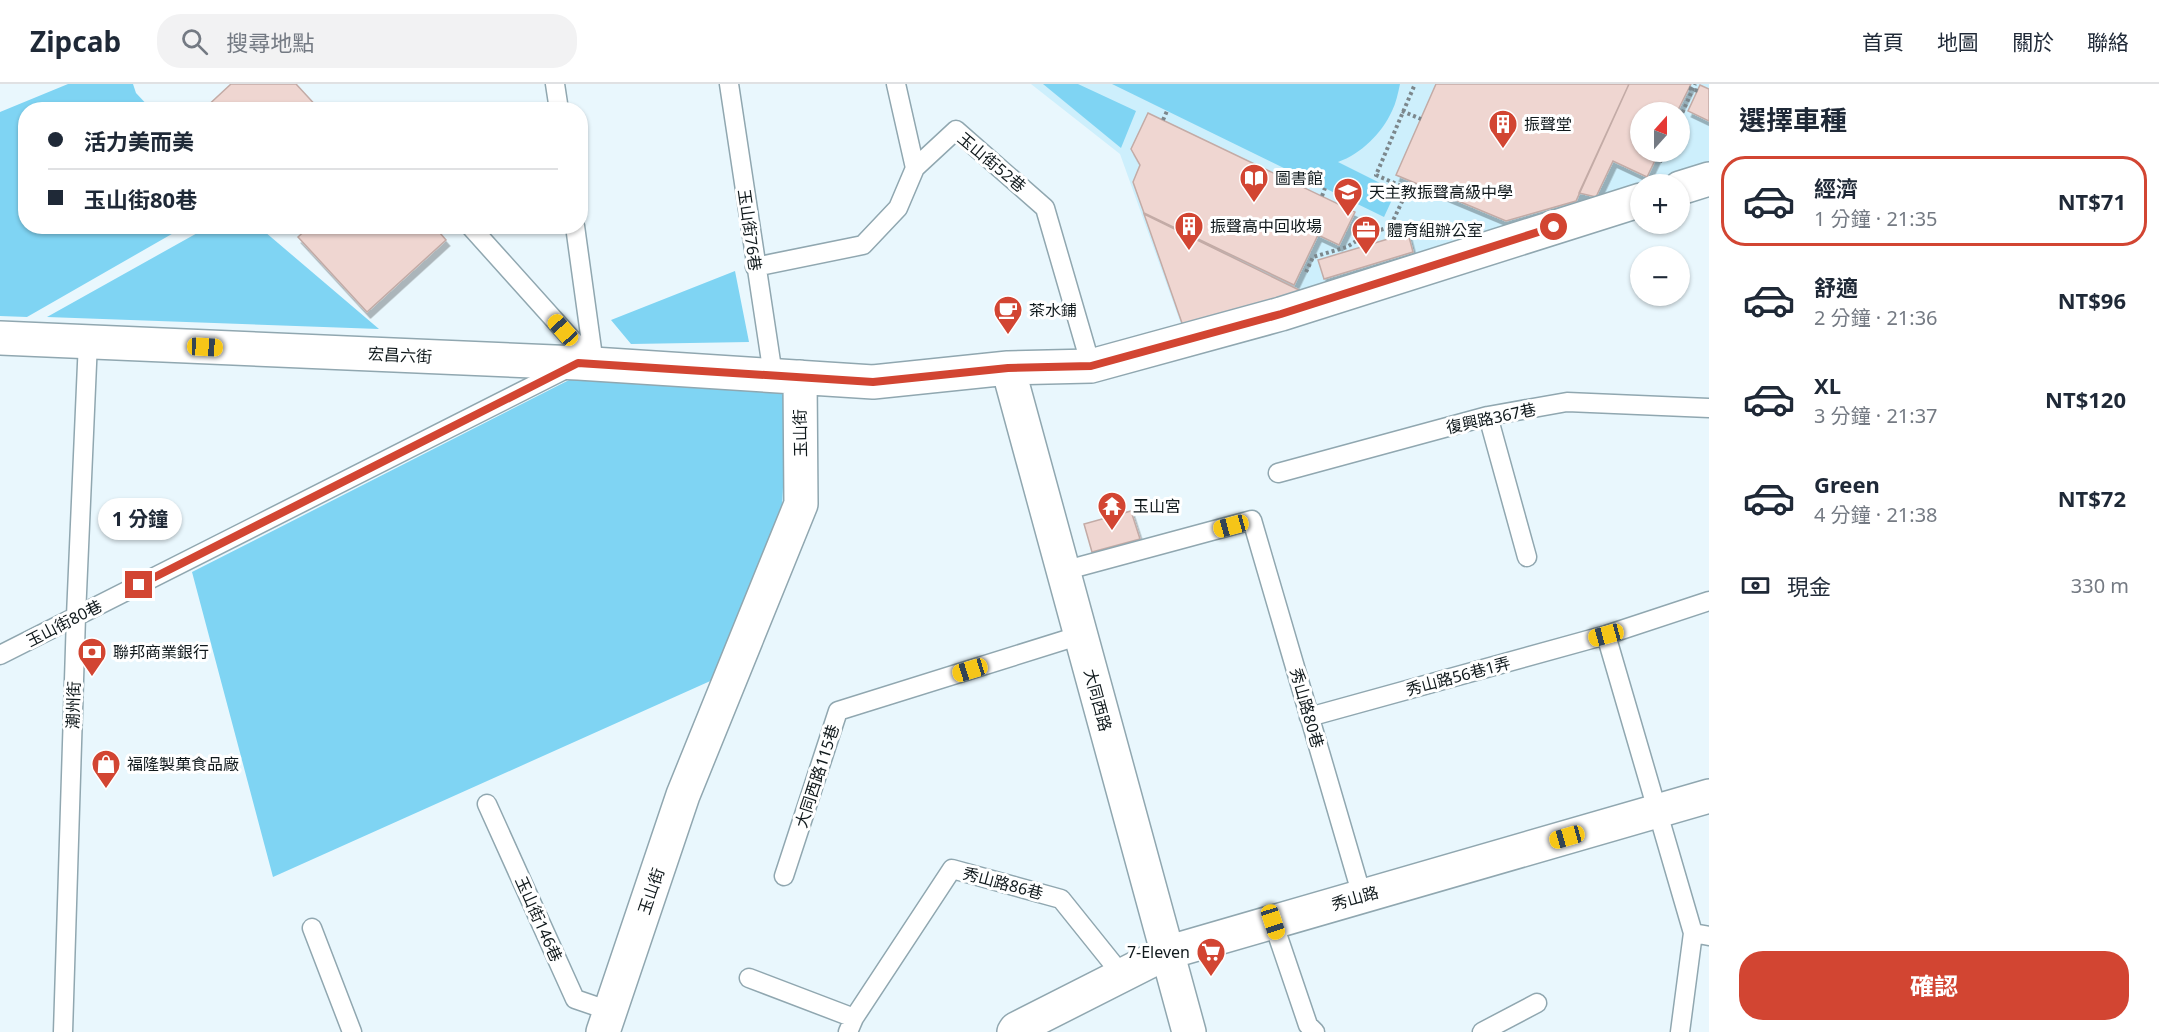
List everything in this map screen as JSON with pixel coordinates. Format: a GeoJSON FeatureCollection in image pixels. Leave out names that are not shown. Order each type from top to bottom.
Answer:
{"type":"FeatureCollection","features":[{"type":"Feature","properties":{"kind":"street"},"geometry":{"type":"LineString","coordinates":[[786,376],[873,382],[1008,368],[1091,366],[1281,314],[1630,203]]}},
{"type":"Feature","properties":{"kind":"street","name":"宏昌六街"},"geometry":{"type":"LineString","coordinates":[[0,338],[586,364],[786,376]]}},
{"type":"Feature","properties":{"kind":"street","name":"大同西路"},"geometry":{"type":"LineString","coordinates":[[1008,368],[1189,1032]]}},
{"type":"Feature","properties":{"kind":"street","name":"玉山街"},"geometry":{"type":"LineString","coordinates":[[607,1021],[683,795],[801,504],[786,376]]}},
{"type":"Feature","properties":{"kind":"street","name":"秀山路"},"geometry":{"type":"LineString","coordinates":[[1014,1032],[1166,953],[1709,796]]}},
{"type":"Feature","properties":{"kind":"lane"},"geometry":{"type":"LineString","coordinates":[[555,84],[558,102]]}},
{"type":"Feature","properties":{"kind":"lane","name":"玉山街76巷"},"geometry":{"type":"LineString","coordinates":[[729,84],[755,267],[786,376]]}},
{"type":"Feature","properties":{"kind":"lane"},"geometry":{"type":"LineString","coordinates":[[896,84],[915,168]]}},
{"type":"Feature","properties":{"kind":"lane","name":"玉山街52巷"},"geometry":{"type":"LineString","coordinates":[[755,267],[863,245],[898,208],[915,168],[956,130],[1046,208],[1091,366]]}},
{"type":"Feature","properties":{"kind":"lane"},"geometry":{"type":"LineString","coordinates":[[477,234],[586,364]]}},
{"type":"Feature","properties":{"kind":"lane"},"geometry":{"type":"LineString","coordinates":[[576,234],[586,364]]}},
{"type":"Feature","properties":{"kind":"lane","name":"潮州街"},"geometry":{"type":"LineString","coordinates":[[63,1032],[76,616],[88,341]]}},
{"type":"Feature","properties":{"kind":"lane","name":"玉山街80巷"},"geometry":{"type":"LineString","coordinates":[[0,655],[586,364]]}},
{"type":"Feature","properties":{"kind":"lane","name":"復興路367巷"},"geometry":{"type":"LineString","coordinates":[[1278,473],[1488,416],[1567,402],[1709,408]]}},
{"type":"Feature","properties":{"kind":"lane"},"geometry":{"type":"LineString","coordinates":[[1488,416],[1527,557]]}},
{"type":"Feature","properties":{"kind":"lane","name":"秀山路80巷"},"geometry":{"type":"LineString","coordinates":[[1063,571],[1252,520],[1362,896]]}},
{"type":"Feature","properties":{"kind":"lane","name":"秀山路56巷1弄"},"geometry":{"type":"LineString","coordinates":[[1309,717],[1606,635],[1709,601]]}},
{"type":"Feature","properties":{"kind":"lane","name":"大同西路115巷"},"geometry":{"type":"LineString","coordinates":[[784,876],[838,711],[1081,635]]}},
{"type":"Feature","properties":{"kind":"lane"},"geometry":{"type":"LineString","coordinates":[[1606,635],[1658,810],[1701,934],[1680,1032]]}},
{"type":"Feature","properties":{"kind":"lane","name":"玉山街146巷"},"geometry":{"type":"LineString","coordinates":[[487,804],[575,999],[607,1021]]}},
{"type":"Feature","properties":{"kind":"lane","name":"秀山路86巷"},"geometry":{"type":"LineString","coordinates":[[851,1025],[951,869],[1062,899],[1122,975]]}},
{"type":"Feature","properties":{"kind":"lane"},"geometry":{"type":"LineString","coordinates":[[1273,922],[1308,1025],[1315,1032]]}},
{"type":"Feature","properties":{"kind":"lane"},"geometry":{"type":"LineString","coordinates":[[312,928],[352,1032]]}},
{"type":"Feature","properties":{"kind":"lane"},"geometry":{"type":"LineString","coordinates":[[749,978],[851,1025]]}},
{"type":"Feature","properties":{"kind":"lane"},"geometry":{"type":"LineString","coordinates":[[1482,1032],[1537,1003]]}},
{"type":"Feature","properties":{"kind":"path"},"geometry":{"type":"LineString","coordinates":[[1301,281],[1313,257],[1347,247],[1367,234],[1390,227],[1408,189],[1376,175],[1415,84]]}},
{"type":"Feature","properties":{"kind":"path"},"geometry":{"type":"LineString","coordinates":[[1687,102],[1695,84]]}},
{"type":"Feature","properties":{"kind":"path"},"geometry":{"type":"LineString","coordinates":[[1689,88],[1698,91]]}},
{"type":"Feature","properties":{"kind":"path"},"geometry":{"type":"LineString","coordinates":[[1163,120],[1167,111]]}},
{"type":"Feature","properties":{"kind":"path"},"geometry":{"type":"LineString","coordinates":[[1402,111],[1421,119]]}},
{"type":"Feature","properties":{"kind":"path"},"geometry":{"type":"LineString","coordinates":[[1322,196],[1325,188]]}},
{"type":"Feature","properties":{"kind":"shaded area"},"geometry":{"type":"Polygon","coordinates":[[[68,84],[133,84],[136,93],[144,102],[24,102],[68,84]]]}},
{"type":"Feature","properties":{"kind":"shaded area","name":"天主教振聲高級中學"},"geometry":{"type":"Polygon","coordinates":[[[1031,84],[1709,84],[1709,168],[1689,174],[1630,174],[1630,192],[1182,327],[1120,154],[1031,84]]]}},
{"type":"Feature","properties":{"kind":"shaded area"},"geometry":{"type":"Polygon","coordinates":[[[1043,84],[1078,84],[1136,111],[1121,148],[1043,84]]]}},
{"type":"Feature","properties":{"kind":"shaded area"},"geometry":{"type":"Polygon","coordinates":[[[1112,84],[1400,84],[1392,111],[1377,135],[1355,154],[1338,162],[1396,191],[1384,217],[1112,84]]]}},
{"type":"Feature","properties":{"kind":"shaded area"},"geometry":{"type":"Polygon","coordinates":[[[18,105],[18,234],[172,234],[27,317],[0,316],[0,112],[18,105]]]}},
{"type":"Feature","properties":{"kind":"shaded area"},"geometry":{"type":"Polygon","coordinates":[[[195,234],[267,234],[379,329],[47,317],[195,234]]]}},
{"type":"Feature","properties":{"kind":"shaded area"},"geometry":{"type":"Polygon","coordinates":[[[735,271],[749,342],[631,344],[611,320],[735,271]]]}},
{"type":"Feature","properties":{"kind":"shaded area"},"geometry":{"type":"Polygon","coordinates":[[[575,377],[787,393],[782,511],[717,678],[273,877],[192,572],[575,377]]]}},
{"type":"Feature","properties":{"kind":"building"},"geometry":{"type":"Polygon","coordinates":[[[231,84],[296,84],[313,102],[212,102],[231,84]]]}},
{"type":"Feature","properties":{"kind":"building","name":"振聲堂"},"geometry":{"type":"Polygon","coordinates":[[[1436,84],[1629,84],[1576,201],[1506,221],[1396,175],[1436,84]]]}},
{"type":"Feature","properties":{"kind":"building"},"geometry":{"type":"Polygon","coordinates":[[[1629,84],[1691,84],[1682,102],[1630,102],[1630,162],[1654,162],[1648,174],[1641,174],[1613,161],[1596,197],[1579,193],[1629,84]]]}},
{"type":"Feature","properties":{"kind":"building"},"geometry":{"type":"Polygon","coordinates":[[[1700,85],[1709,89],[1709,121],[1690,112],[1690,107],[1700,85]]]}},
{"type":"Feature","properties":{"kind":"building"},"geometry":{"type":"Polygon","coordinates":[[[1148,113],[1355,212],[1339,245],[1318,235],[1294,285],[1144,213],[1133,182],[1140,165],[1131,149],[1148,113]]]}},
{"type":"Feature","properties":{"kind":"building","name":"振聲高中回收場"},"geometry":{"type":"Polygon","coordinates":[[[1144,214],[1297,289],[1302,291],[1183,326],[1144,214]]]}},
{"type":"Feature","properties":{"kind":"building","name":"體育組辦公室"},"geometry":{"type":"Polygon","coordinates":[[[1408,233],[1413,252],[1324,279],[1318,260],[1408,233]]]}},
{"type":"Feature","properties":{"kind":"building"},"geometry":{"type":"Polygon","coordinates":[[[301,234],[441,234],[446,240],[367,312],[298,237],[301,234]]]}},
{"type":"Feature","properties":{"kind":"building","name":"玉山宮"},"geometry":{"type":"Polygon","coordinates":[[[1131,511],[1140,539],[1092,552],[1084,524],[1131,511]]]}},
{"type":"Feature","properties":{"kind":"place","name":"振聲堂"},"geometry":{"type":"Point","coordinates":[1503,150]}},
{"type":"Feature","properties":{"kind":"place","name":"圖書館"},"geometry":{"type":"Point","coordinates":[1254,204]}},
{"type":"Feature","properties":{"kind":"place","name":"天主教振聲高級中學"},"geometry":{"type":"Point","coordinates":[1348,218]}},
{"type":"Feature","properties":{"kind":"place","name":"振聲高中回收場"},"geometry":{"type":"Point","coordinates":[1189,252]}},
{"type":"Feature","properties":{"kind":"place","name":"體育組辦公室"},"geometry":{"type":"Point","coordinates":[1366,256]}},
{"type":"Feature","properties":{"kind":"place","name":"茶水鋪"},"geometry":{"type":"Point","coordinates":[1008,336]}},
{"type":"Feature","properties":{"kind":"place","name":"玉山宮"},"geometry":{"type":"Point","coordinates":[1112,532]}},
{"type":"Feature","properties":{"kind":"place","name":"聯邦商業銀行"},"geometry":{"type":"Point","coordinates":[92,678]}},
{"type":"Feature","properties":{"kind":"place","name":"福隆製菓食品廠"},"geometry":{"type":"Point","coordinates":[106,790]}},
{"type":"Feature","properties":{"kind":"place","name":"7-Eleven"},"geometry":{"type":"Point","coordinates":[1211,978]}},
{"type":"Feature","properties":{"kind":"route"},"geometry":{"type":"LineString","coordinates":[[139,585],[578,363],[873,382],[1008,368],[1091,366],[1281,314],[1554,227]]}}]}
